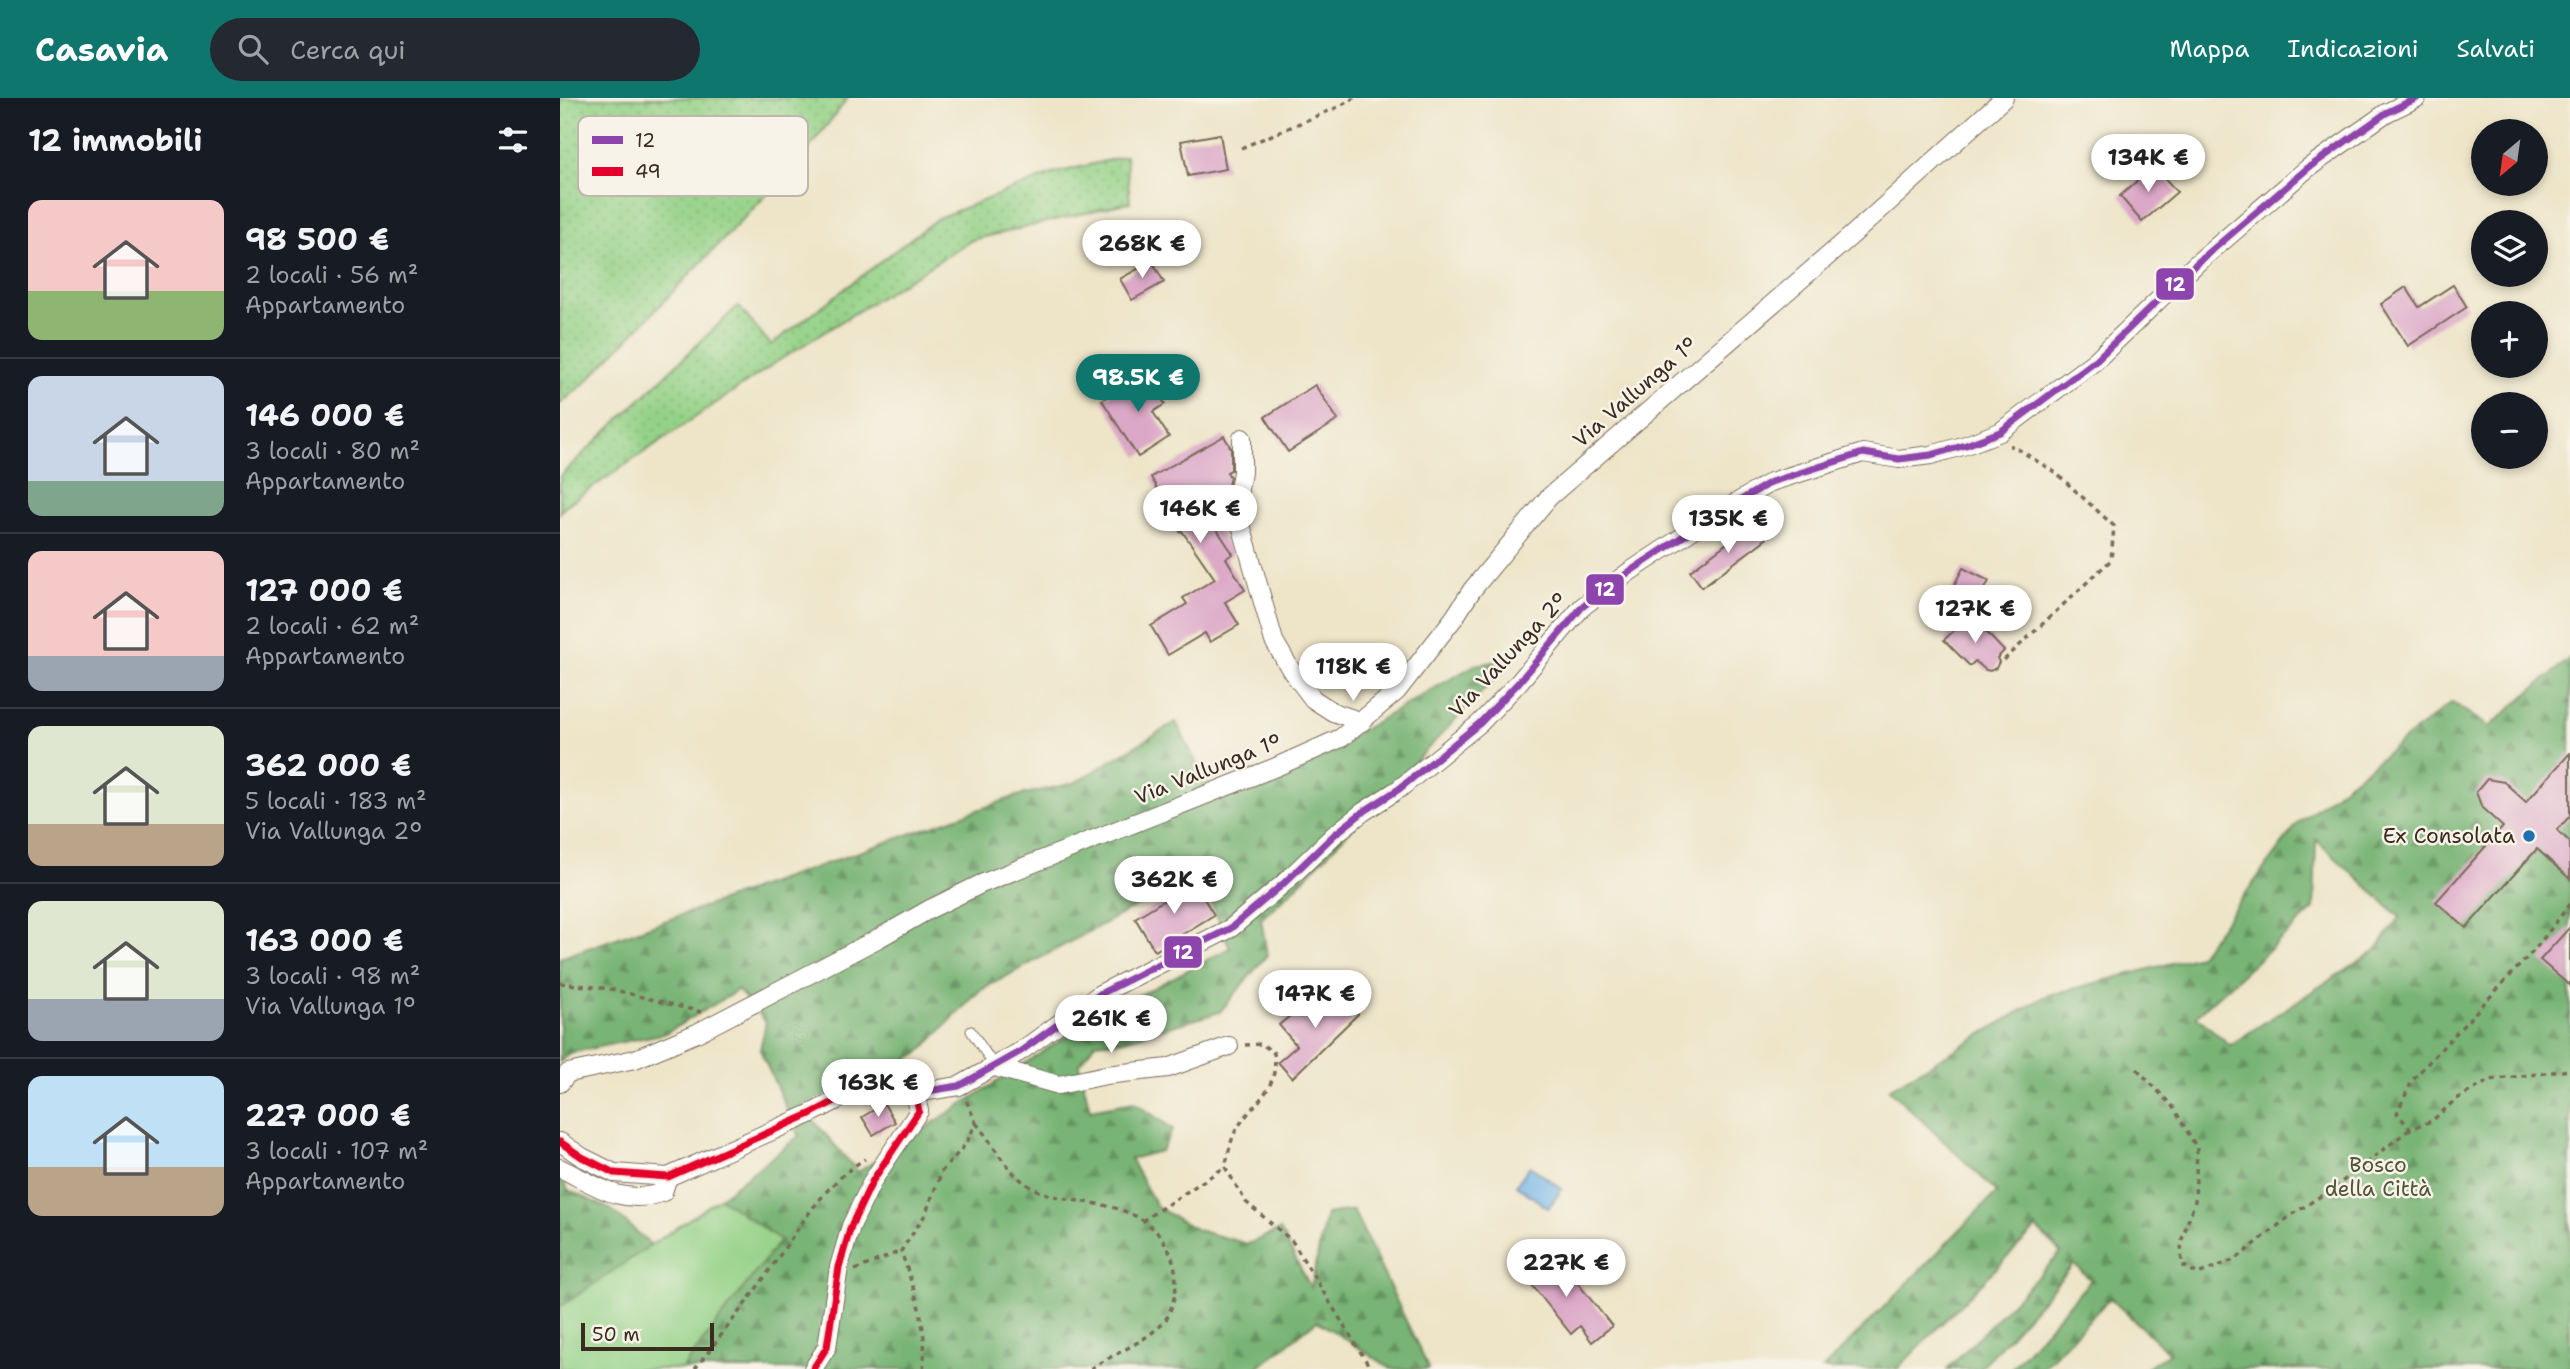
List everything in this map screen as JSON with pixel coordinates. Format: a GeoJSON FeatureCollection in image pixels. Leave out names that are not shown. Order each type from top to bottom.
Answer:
{"type":"FeatureCollection","features":[{"type":"Feature","properties":{"kind":"street","name":"Via Vallunga 1°"},"geometry":{"type":"LineString","coordinates":[[560,1083],[568,1073],[635,1059],[689,1037],[981,884],[1276,767],[1341,738],[1397,691],[1454,618],[1472,590],[1549,497],[1851,236],[2004,98]]}},
{"type":"Feature","properties":{"kind":"street","name":"Via Vallunga 2°"},"geometry":{"type":"LineString","coordinates":[[915,1093],[959,1086],[1021,1051],[1100,994],[1231,928],[1283,884],[1334,835],[1399,789],[1480,723],[1519,682],[1582,607],[1629,572],[1714,516],[1772,482],[1863,453],[1899,459],[1931,455],[2000,432],[2095,361],[2196,264],[2308,168],[2386,113],[2417,98]]}},
{"type":"Feature","properties":{"kind":"street"},"geometry":{"type":"LineString","coordinates":[[1242,438],[1242,472],[1236,507],[1274,640],[1291,670],[1313,699],[1333,712],[1362,722]]}},
{"type":"Feature","properties":{"kind":"street"},"geometry":{"type":"LineString","coordinates":[[995,1067],[1059,1085],[1107,1075],[1168,1069],[1229,1046]]}},
{"type":"Feature","properties":{"kind":"street"},"geometry":{"type":"LineString","coordinates":[[560,1142],[614,1173],[668,1177],[810,1114],[870,1083],[889,1082],[906,1086],[915,1093],[919,1111],[873,1180],[851,1226],[839,1267],[827,1347],[813,1369]]}},
{"type":"Feature","properties":{"kind":"street"},"geometry":{"type":"LineString","coordinates":[[560,1168],[602,1191],[646,1199],[663,1192],[668,1177]]}},
{"type":"Feature","properties":{"kind":"lane"},"geometry":{"type":"LineString","coordinates":[[971,1031],[995,1067]]}},
{"type":"Feature","properties":{"kind":"path"},"geometry":{"type":"LineString","coordinates":[[1241,148],[1354,98]]}},
{"type":"Feature","properties":{"kind":"path"},"geometry":{"type":"LineString","coordinates":[[2003,448],[2013,446],[2056,473],[2114,526],[2111,560],[2004,660]]}},
{"type":"Feature","properties":{"kind":"path"},"geometry":{"type":"LineString","coordinates":[[2410,1129],[2397,1113],[2413,1079],[2536,948],[2570,904]]}},
{"type":"Feature","properties":{"kind":"path"},"geometry":{"type":"LineString","coordinates":[[560,983],[638,995],[724,1018]]}},
{"type":"Feature","properties":{"kind":"path"},"geometry":{"type":"LineString","coordinates":[[1142,1221],[1225,1167],[1234,1134],[1260,1100],[1276,1073],[1274,1053],[1262,1044],[1229,1046]]}},
{"type":"Feature","properties":{"kind":"path"},"geometry":{"type":"LineString","coordinates":[[2137,1069],[2173,1107],[2197,1148],[2195,1201],[2182,1242],[2182,1265],[2198,1274],[2236,1259],[2290,1216],[2339,1184],[2410,1129],[2432,1121],[2455,1100],[2490,1080],[2570,1070]]}},
{"type":"Feature","properties":{"kind":"path"},"geometry":{"type":"LineString","coordinates":[[959,1086],[976,1123],[1008,1170],[1031,1187],[1053,1197],[1082,1200],[1129,1212],[1168,1244],[1177,1280],[1174,1300],[1166,1319],[1142,1339],[1090,1369]]}},
{"type":"Feature","properties":{"kind":"path"},"geometry":{"type":"LineString","coordinates":[[839,1267],[858,1271],[901,1251],[925,1215],[942,1171],[966,1144],[976,1123]]}},
{"type":"Feature","properties":{"kind":"path"},"geometry":{"type":"LineString","coordinates":[[695,1369],[817,1204],[853,1166],[865,1159]]}},
{"type":"Feature","properties":{"kind":"path"},"geometry":{"type":"LineString","coordinates":[[1225,1167],[1246,1202],[1292,1241],[1371,1369]]}},
{"type":"Feature","properties":{"kind":"path"},"geometry":{"type":"LineString","coordinates":[[901,1251],[922,1314],[926,1348],[923,1369]]}},
{"type":"Feature","properties":{"kind":"green space"},"geometry":{"type":"Polygon","coordinates":[[[560,98],[848,98],[808,149],[808,116],[578,116],[578,196],[765,196],[585,383],[560,404],[560,98]]]}},
{"type":"Feature","properties":{"kind":"green space"},"geometry":{"type":"Polygon","coordinates":[[[1126,156],[1130,202],[972,240],[778,361],[565,506],[560,513],[560,476],[738,306],[771,345],[938,218],[1052,174],[1126,156]]]}},
{"type":"Feature","properties":{"kind":"green space","name":"Bosco della Città"},"geometry":{"type":"Polygon","coordinates":[[[2570,658],[2570,1369],[2146,1369],[2169,1353],[2110,1298],[2042,1369],[2011,1369],[2091,1280],[2074,1264],[1980,1369],[1947,1369],[2061,1253],[2036,1228],[1897,1369],[1823,1369],[1997,1192],[1889,1089],[2046,996],[2199,956],[2298,823],[2452,702],[2489,727],[2570,658]],[[2316,840],[2314,909],[2196,1016],[2230,1045],[2376,950],[2400,917],[2316,840]]]}},
{"type":"Feature","properties":{"kind":"green space"},"geometry":{"type":"Polygon","coordinates":[[[1513,659],[1297,886],[1261,919],[1267,955],[1220,1012],[1125,1040],[1095,1043],[1079,1065],[1090,1110],[1134,1102],[1173,1129],[1161,1151],[1130,1159],[1157,1207],[1197,1230],[1248,1244],[1280,1230],[1311,1288],[1326,1214],[1353,1210],[1429,1369],[1392,1369],[1317,1321],[1256,1369],[682,1369],[780,1240],[720,1198],[799,1136],[760,1050],[766,1022],[738,990],[666,1033],[569,1053],[560,1062],[560,958],[1017,796],[1074,783],[1176,722],[1214,798],[1343,741],[1475,665],[1513,659]],[[1199,872],[979,991],[918,1054],[801,1106],[858,1172],[1090,1021],[1230,948],[1199,872]]]}},
{"type":"Feature","properties":{"kind":"green space"},"geometry":{"type":"Polygon","coordinates":[[[560,1176],[568,1190],[612,1210],[651,1245],[560,1307],[560,1176]]]}},
{"type":"Feature","properties":{"kind":"green space"},"geometry":{"type":"Polygon","coordinates":[[[720,1198],[780,1240],[682,1369],[560,1369],[560,1307],[720,1198]]]}},
{"type":"Feature","properties":{"kind":"water"},"geometry":{"type":"Polygon","coordinates":[[[1530,1166],[1562,1189],[1548,1208],[1516,1185],[1530,1166]]]}},
{"type":"Feature","properties":{"kind":"building"},"geometry":{"type":"Polygon","coordinates":[[[1220,134],[1226,169],[1188,176],[1181,141],[1220,134]]]}},
{"type":"Feature","properties":{"kind":"building"},"geometry":{"type":"Polygon","coordinates":[[[2154,166],[2177,192],[2142,222],[2120,196],[2154,166]]]}},
{"type":"Feature","properties":{"kind":"building"},"geometry":{"type":"Polygon","coordinates":[[[1152,261],[1164,282],[1132,300],[1120,279],[1152,261]]]}},
{"type":"Feature","properties":{"kind":"building"},"geometry":{"type":"Polygon","coordinates":[[[2453,285],[2467,307],[2408,346],[2381,304],[2406,287],[2419,307],[2453,285]]]}},
{"type":"Feature","properties":{"kind":"building"},"geometry":{"type":"Polygon","coordinates":[[[1145,373],[1165,404],[1153,412],[1169,437],[1138,457],[1102,400],[1145,373]]]}},
{"type":"Feature","properties":{"kind":"building"},"geometry":{"type":"Polygon","coordinates":[[[1315,385],[1338,420],[1288,452],[1265,417],[1315,385]]]}},
{"type":"Feature","properties":{"kind":"building"},"geometry":{"type":"Polygon","coordinates":[[[1224,436],[1231,448],[1231,470],[1227,472],[1230,477],[1227,490],[1210,500],[1216,512],[1208,516],[1233,554],[1226,558],[1245,590],[1225,602],[1239,625],[1210,642],[1205,633],[1168,655],[1151,626],[1187,604],[1183,598],[1215,579],[1182,531],[1180,532],[1151,477],[1224,436]]]}},
{"type":"Feature","properties":{"kind":"building"},"geometry":{"type":"Polygon","coordinates":[[[1754,523],[1766,539],[1702,587],[1690,571],[1754,523]]]}},
{"type":"Feature","properties":{"kind":"building"},"geometry":{"type":"Polygon","coordinates":[[[1963,568],[1989,581],[1976,606],[1950,593],[1963,568]]]}},
{"type":"Feature","properties":{"kind":"building"},"geometry":{"type":"Polygon","coordinates":[[[1970,615],[2004,651],[1997,658],[1999,662],[1996,668],[1990,671],[1975,661],[1970,666],[1944,640],[1970,615]]]}},
{"type":"Feature","properties":{"kind":"building","name":"Ex Consolata"},"geometry":{"type":"Polygon","coordinates":[[[2570,753],[2570,816],[2557,830],[2570,842],[2570,879],[2537,849],[2466,928],[2436,902],[2503,827],[2482,808],[2476,792],[2487,779],[2504,782],[2526,802],[2570,753]]]}},
{"type":"Feature","properties":{"kind":"building"},"geometry":{"type":"Polygon","coordinates":[[[1194,882],[1214,915],[1155,951],[1135,918],[1194,882]]]}},
{"type":"Feature","properties":{"kind":"building"},"geometry":{"type":"Polygon","coordinates":[[[2570,927],[2570,986],[2540,960],[2570,927]]]}},
{"type":"Feature","properties":{"kind":"building"},"geometry":{"type":"Polygon","coordinates":[[[1342,991],[1358,1014],[1292,1078],[1278,1062],[1297,1046],[1279,1025],[1295,1012],[1301,1017],[1327,996],[1342,991]]]}},
{"type":"Feature","properties":{"kind":"building"},"geometry":{"type":"Polygon","coordinates":[[[884,1104],[895,1122],[873,1135],[862,1117],[884,1104]]]}},
{"type":"Feature","properties":{"kind":"building"},"geometry":{"type":"Polygon","coordinates":[[[1543,1253],[1565,1282],[1572,1276],[1612,1326],[1592,1342],[1580,1326],[1571,1334],[1521,1271],[1543,1253]]]}},
{"type":"Feature","properties":{"kind":"transit line","name":"12"},"geometry":{"type":"LineString","coordinates":[[915,1093],[959,1086],[1021,1051],[1100,994],[1231,928],[1283,884],[1334,835],[1399,789],[1480,723],[1519,682],[1582,607],[1629,572],[1714,516],[1771,482],[1863,453],[1899,459],[1931,455],[2000,432],[2095,361],[2196,264],[2308,168],[2386,113],[2417,98]]}},
{"type":"Feature","properties":{"kind":"transit line","name":"49"},"geometry":{"type":"LineString","coordinates":[[560,1142],[614,1173],[668,1177],[810,1114],[870,1083],[889,1082],[906,1086],[915,1093],[919,1111],[873,1180],[851,1226],[839,1267],[827,1347],[813,1369]]}},
{"type":"Feature","properties":{"kind":"place","name":"Ex Consolata"},"geometry":{"type":"Point","coordinates":[2529,836]}}]}
